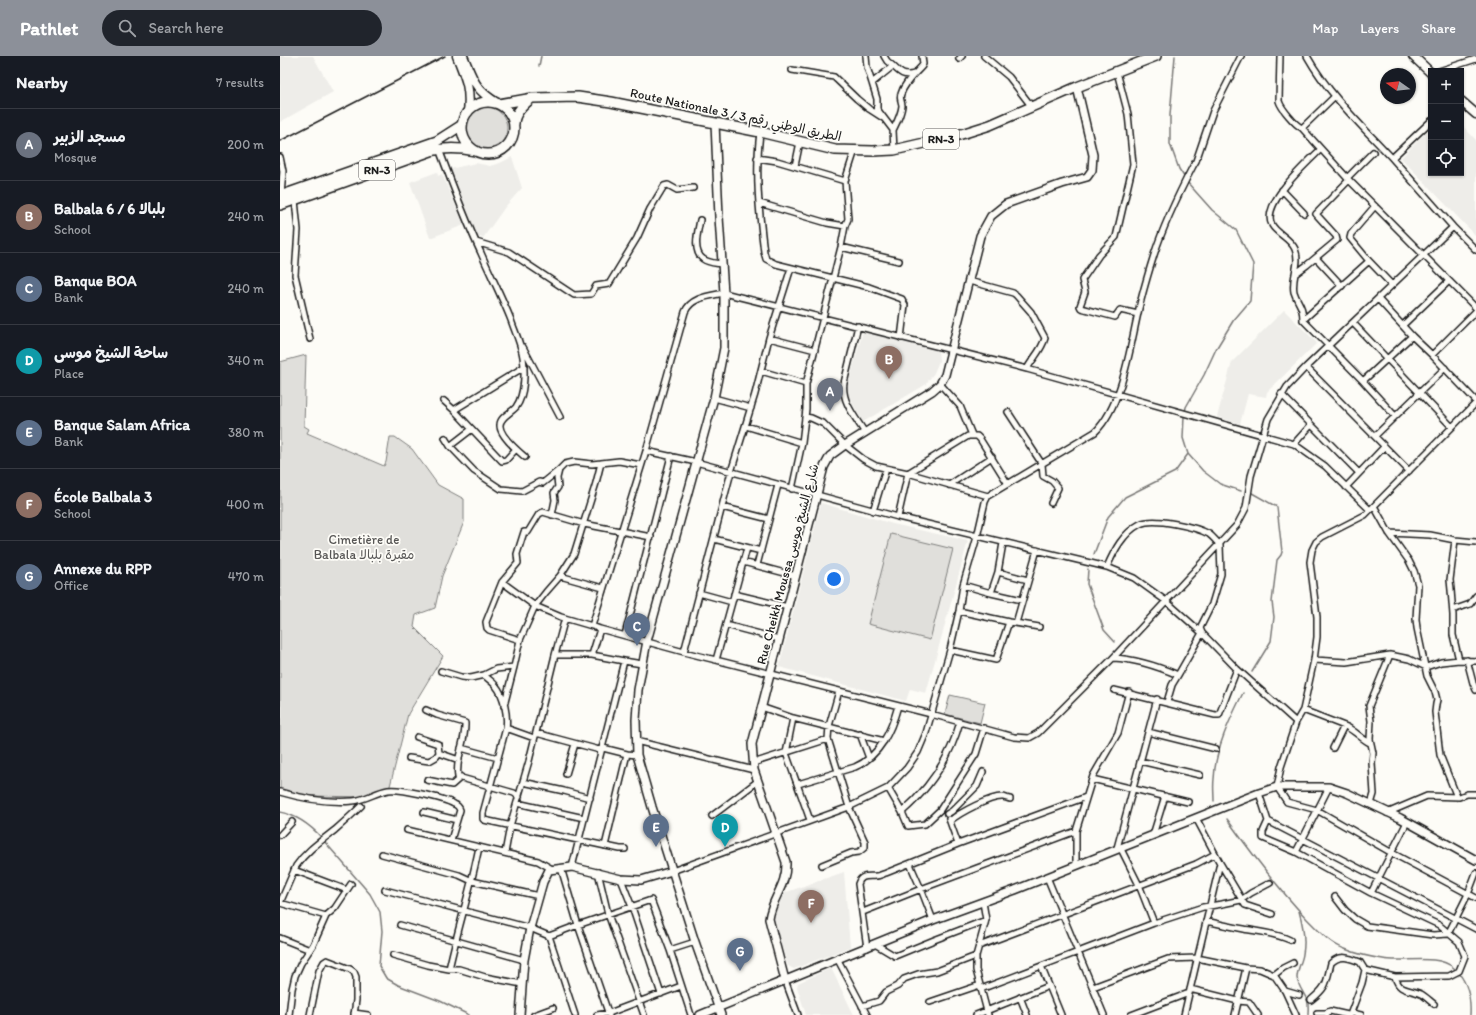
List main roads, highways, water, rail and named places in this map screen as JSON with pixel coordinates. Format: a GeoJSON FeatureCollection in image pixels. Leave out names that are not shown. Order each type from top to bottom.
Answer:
{"type":"FeatureCollection","features":[{"type":"Feature","properties":{"kind":"highway","name":"Route Nationale 3 / الطريق الوطني رقم 3"},"geometry":{"type":"LineString","coordinates":[[533,98],[578,97],[611,102],[760,132],[835,150],[894,150],[955,136],[990,125],[1077,87],[1156,56]]}},
{"type":"Feature","properties":{"kind":"highway"},"geometry":{"type":"LineString","coordinates":[[514,126],[511,115],[504,107],[498,103],[481,103],[476,105],[468,112],[464,118],[462,132],[467,143],[476,151],[485,154],[494,154],[503,150],[510,143],[514,135],[514,126],[514,120],[520,110],[533,98]]}},
{"type":"Feature","properties":{"kind":"highway","name":"RN-3"},"geometry":{"type":"LineString","coordinates":[[498,103],[533,98]]}},
{"type":"Feature","properties":{"kind":"highway","name":"RN-3"},"geometry":{"type":"LineString","coordinates":[[281,195],[437,141],[462,125]]}},
{"type":"Feature","properties":{"kind":"highway","name":"RN-3"},"geometry":{"type":"LineString","coordinates":[[280,205],[424,153],[439,149],[461,148],[476,151]]}},
{"type":"Feature","properties":{"kind":"main road"},"geometry":{"type":"LineString","coordinates":[[457,56],[468,87],[468,112]]}},
{"type":"Feature","properties":{"kind":"main road"},"geometry":{"type":"LineString","coordinates":[[463,56],[479,90],[484,96],[498,103]]}},
{"type":"Feature","properties":{"kind":"main road"},"geometry":{"type":"LineString","coordinates":[[1413,56],[1428,70]]}},
{"type":"Feature","properties":{"kind":"main road"},"geometry":{"type":"LineString","coordinates":[[1464,104],[1476,114]]}},
{"type":"Feature","properties":{"kind":"waterway"},"geometry":{"type":"LineString","coordinates":[[539,66],[541,56]]}},
{"type":"Feature","properties":{"kind":"waterway"},"geometry":{"type":"LineString","coordinates":[[1175,56],[1170,115],[1170,144],[1179,169],[1185,178]]}},
{"type":"Feature","properties":{"kind":"waterway"},"geometry":{"type":"LineString","coordinates":[[1185,412],[1186,407],[1204,375],[1216,349],[1233,321],[1250,301],[1253,264],[1236,230],[1212,210],[1187,182]]}},
{"type":"Feature","properties":{"kind":"waterway"},"geometry":{"type":"LineString","coordinates":[[1184,416],[1183,438],[1188,454],[1203,471],[1220,484],[1241,491]]}},
{"type":"Feature","properties":{"kind":"waterway"},"geometry":{"type":"LineString","coordinates":[[1094,554],[1108,517],[1125,497],[1175,472],[1188,454]]}},
{"type":"Feature","properties":{"kind":"waterway"},"geometry":{"type":"LineString","coordinates":[[1252,493],[1277,507],[1282,552],[1277,560],[1272,602],[1274,617],[1271,641],[1252,672]]}},
{"type":"Feature","properties":{"kind":"waterway"},"geometry":{"type":"LineString","coordinates":[[1088,569],[1087,584],[1104,630],[1115,642]]}},
{"type":"Feature","properties":{"kind":"waterway"},"geometry":{"type":"LineString","coordinates":[[1214,801],[1215,768],[1220,745],[1243,693]]}},
{"type":"Feature","properties":{"kind":"waterway"},"geometry":{"type":"LineString","coordinates":[[280,812],[286,813],[303,822],[322,838]]}},
{"type":"Feature","properties":{"kind":"waterway"},"geometry":{"type":"LineString","coordinates":[[1227,819],[1286,895],[1307,919],[1329,940],[1334,944],[1350,951],[1373,957],[1391,960],[1420,959],[1447,963],[1463,978],[1468,990],[1470,1015]]}},
{"type":"Feature","properties":{"kind":"waterway"},"geometry":{"type":"LineString","coordinates":[[324,841],[370,894],[380,912],[382,931],[379,966],[386,978],[398,985],[440,1001],[469,1015]]}},
{"type":"Feature","properties":{"kind":"waterway"},"geometry":{"type":"LineString","coordinates":[[1299,911],[1303,927],[1304,948],[1297,978],[1308,1002],[1308,1015]]}},
{"type":"Feature","properties":{"kind":"railway"},"geometry":{"type":"LineString","coordinates":[[280,141],[445,56]]}},
{"type":"Feature","properties":{"kind":"place","name":"Balbala 6 / بلبالا 6"},"geometry":{"type":"Point","coordinates":[889,379]}},
{"type":"Feature","properties":{"kind":"place","name":"مسجد الزبير"},"geometry":{"type":"Point","coordinates":[830,411]}},
{"type":"Feature","properties":{"kind":"place","name":"Banque BOA"},"geometry":{"type":"Point","coordinates":[637,646]}},
{"type":"Feature","properties":{"kind":"place","name":"Banque Salam Africa"},"geometry":{"type":"Point","coordinates":[656,847]}},
{"type":"Feature","properties":{"kind":"place","name":"ساحة الشيخ موسى"},"geometry":{"type":"Point","coordinates":[725,847]}},
{"type":"Feature","properties":{"kind":"place","name":"École Balbala 3"},"geometry":{"type":"Point","coordinates":[811,923]}},
{"type":"Feature","properties":{"kind":"place","name":"Annexe du RPP"},"geometry":{"type":"Point","coordinates":[740,971]}},
{"type":"Feature","properties":{"kind":"park label","name":"Cimetière de Balbala مقبرة بلبالا"},"geometry":{"type":"Point","coordinates":[364,546]}}]}
